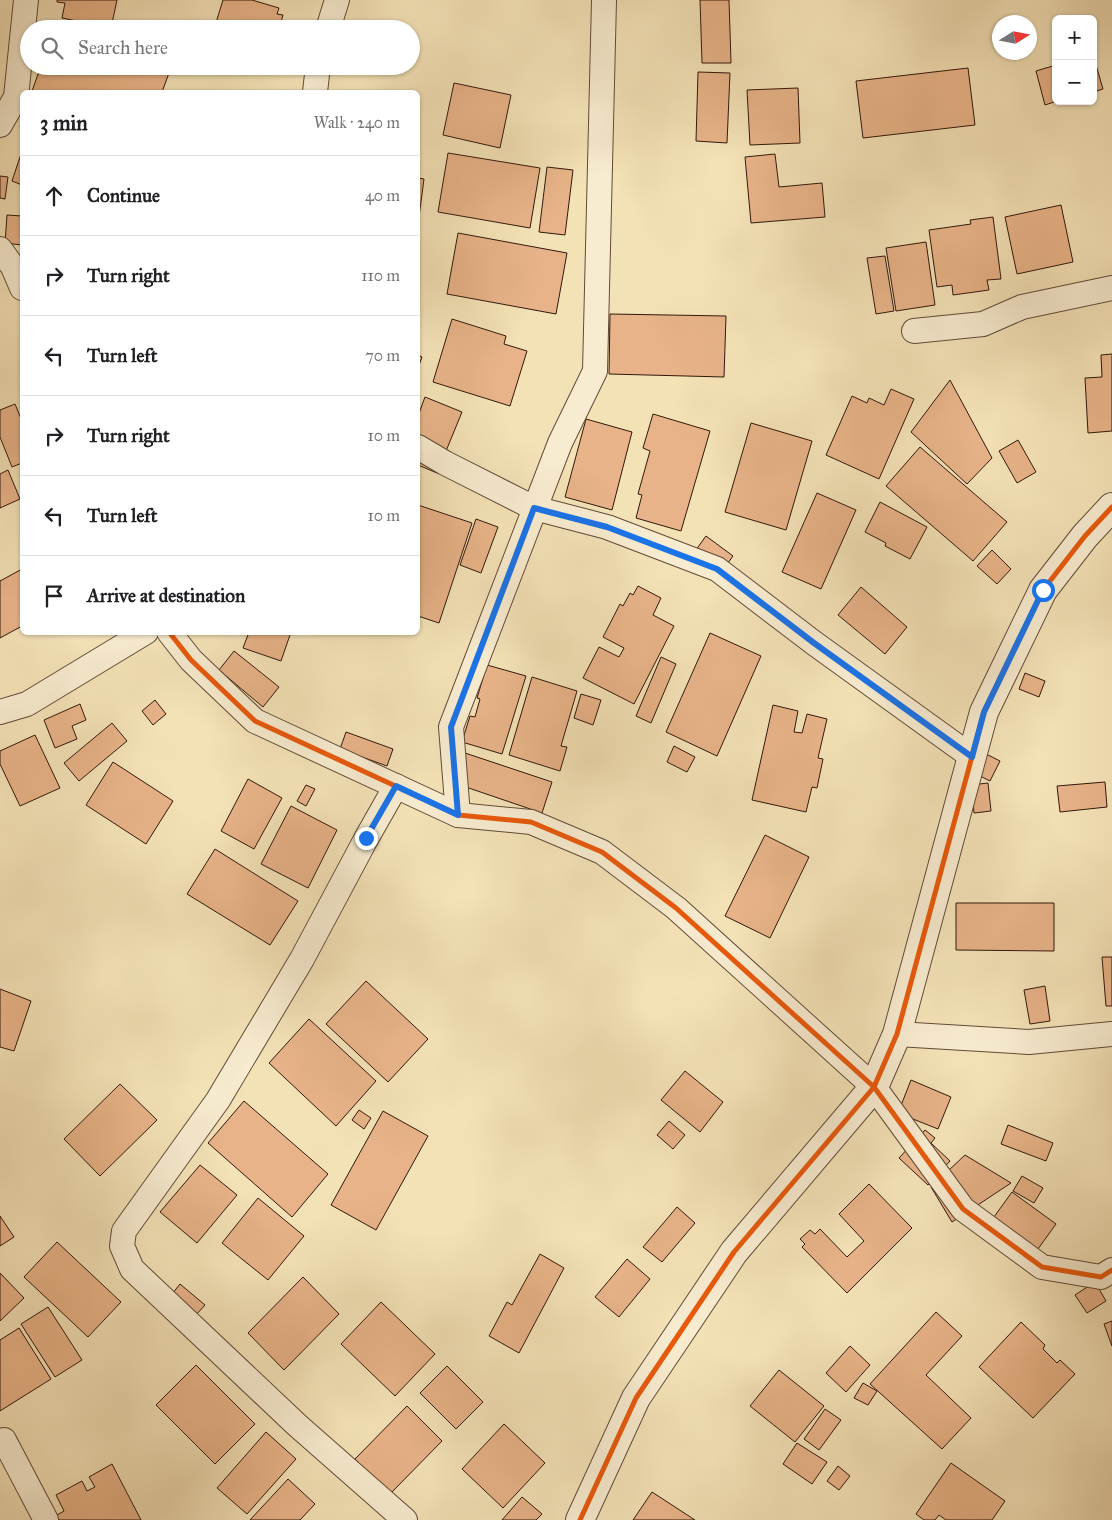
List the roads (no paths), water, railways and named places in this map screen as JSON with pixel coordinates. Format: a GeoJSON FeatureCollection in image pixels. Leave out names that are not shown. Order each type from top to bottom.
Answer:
{"type":"FeatureCollection","features":[{"type":"Feature","properties":{"kind":"street"},"geometry":{"type":"LineString","coordinates":[[24,20],[26,0]]}},
{"type":"Feature","properties":{"kind":"street"},"geometry":{"type":"LineString","coordinates":[[330,20],[336,0]]}},
{"type":"Feature","properties":{"kind":"street"},"geometry":{"type":"LineString","coordinates":[[458,815],[451,727],[560,443],[595,371],[604,0]]}},
{"type":"Feature","properties":{"kind":"street"},"geometry":{"type":"LineString","coordinates":[[0,125],[16,97],[20,58]]}},
{"type":"Feature","properties":{"kind":"street"},"geometry":{"type":"LineString","coordinates":[[315,90],[317,75]]}},
{"type":"Feature","properties":{"kind":"street"},"geometry":{"type":"LineString","coordinates":[[0,249],[13,267],[20,283]]}},
{"type":"Feature","properties":{"kind":"street"},"geometry":{"type":"LineString","coordinates":[[914,331],[983,324],[1022,307],[1112,288]]}},
{"type":"Feature","properties":{"kind":"street"},"geometry":{"type":"LineString","coordinates":[[420,448],[445,463],[534,508],[607,527],[717,569],[814,643],[972,757]]}},
{"type":"Feature","properties":{"kind":"street"},"geometry":{"type":"LineString","coordinates":[[580,1520],[636,1398],[734,1252],[874,1087],[897,1034],[984,712],[1043,590],[1085,536],[1112,507]]}},
{"type":"Feature","properties":{"kind":"street"},"geometry":{"type":"LineString","coordinates":[[0,712],[28,704],[141,635]]}},
{"type":"Feature","properties":{"kind":"street"},"geometry":{"type":"LineString","coordinates":[[171,635],[191,660],[255,721],[458,815],[531,822],[602,852],[676,908],[874,1087],[963,1209],[1042,1267],[1101,1277],[1112,1270]]}},
{"type":"Feature","properties":{"kind":"street"},"geometry":{"type":"LineString","coordinates":[[396,786],[366,838],[302,959],[218,1100],[124,1231],[122,1246],[132,1269],[297,1425],[405,1520]]}},
{"type":"Feature","properties":{"kind":"street"},"geometry":{"type":"LineString","coordinates":[[897,1034],[1029,1042],[1112,1034]]}},
{"type":"Feature","properties":{"kind":"street"},"geometry":{"type":"LineString","coordinates":[[4,1440],[46,1520]]}}]}
